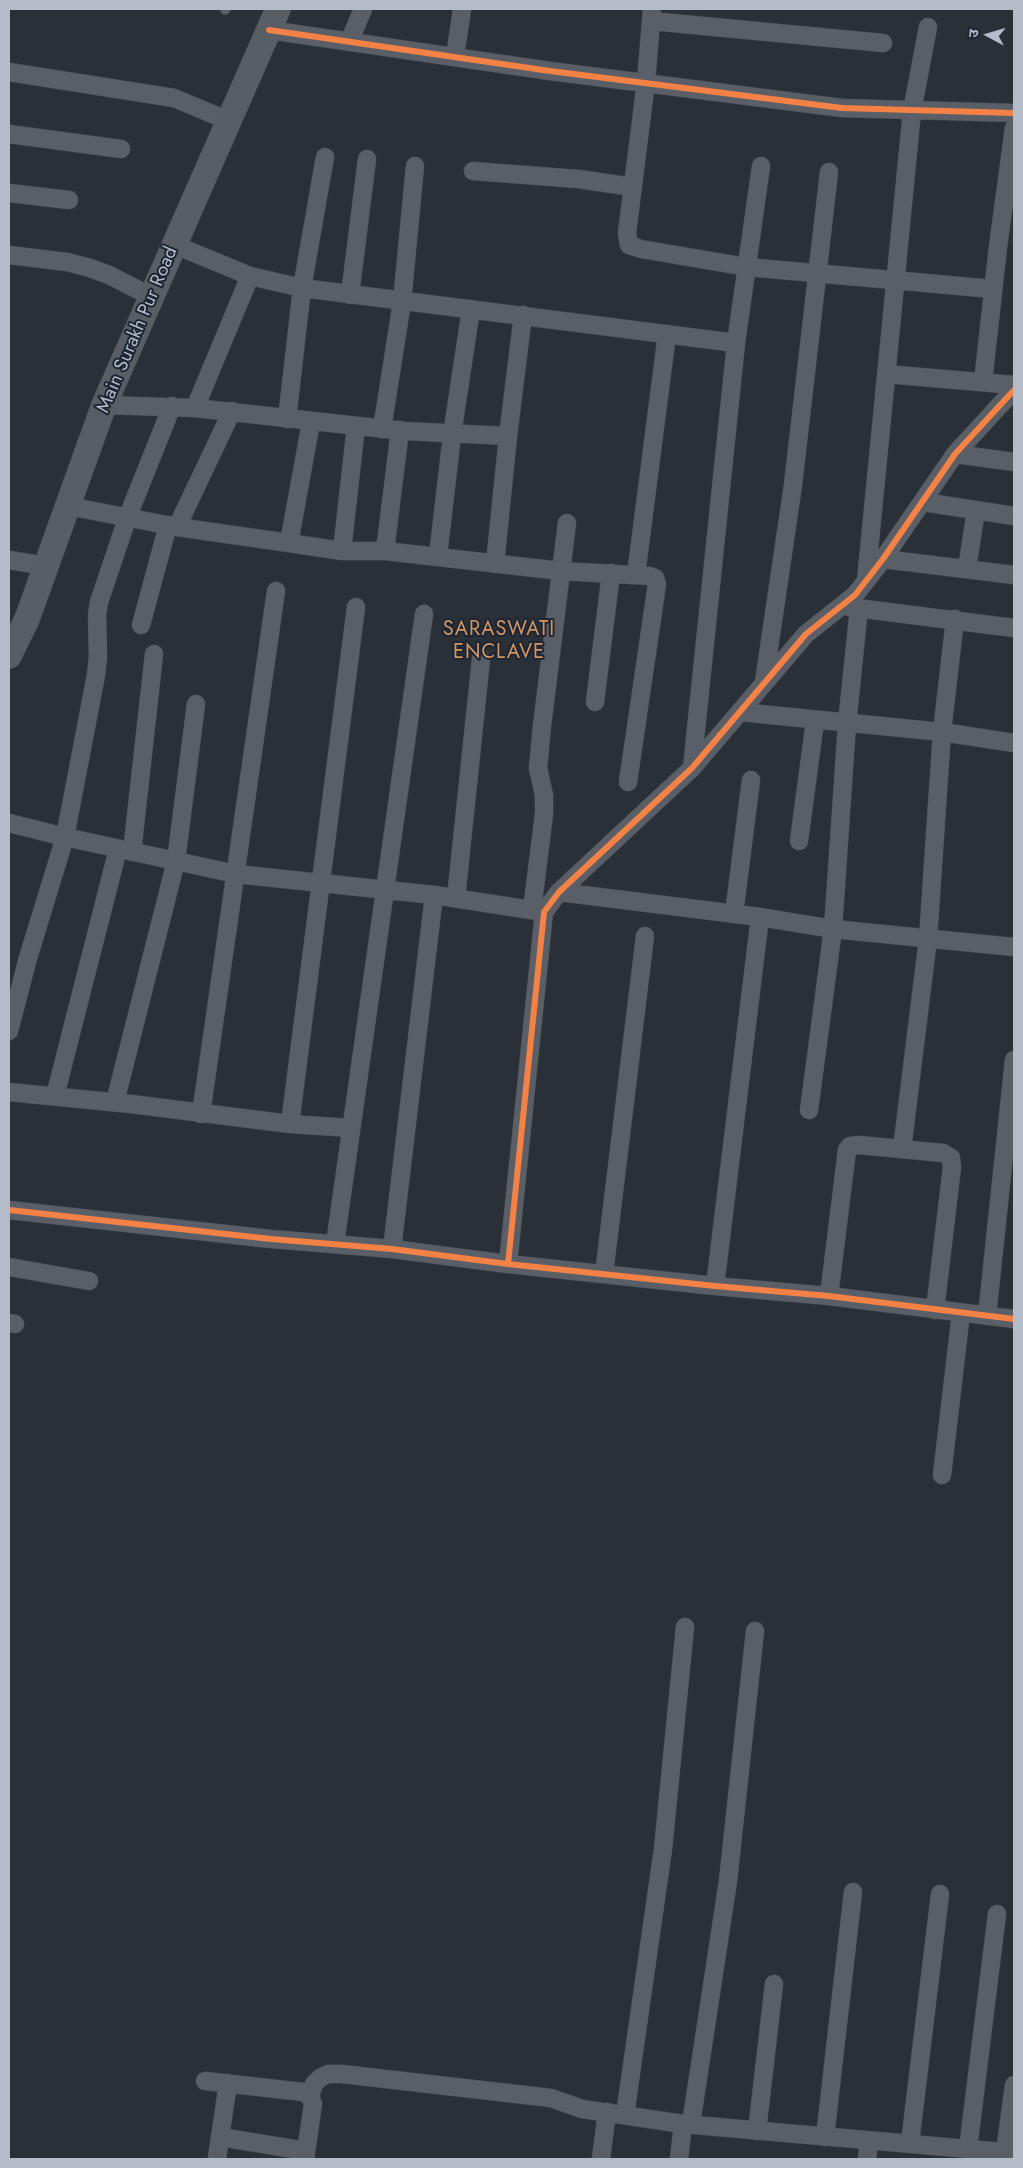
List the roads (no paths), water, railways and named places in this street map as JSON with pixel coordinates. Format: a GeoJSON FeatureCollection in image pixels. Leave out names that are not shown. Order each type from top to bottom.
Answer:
{"type":"FeatureCollection","features":[{"type":"Feature","properties":{"kind":"street"},"geometry":{"type":"LineString","coordinates":[[349,42],[363,9]]}},
{"type":"Feature","properties":{"kind":"street"},"geometry":{"type":"LineString","coordinates":[[455,57],[462,9]]}},
{"type":"Feature","properties":{"kind":"street"},"geometry":{"type":"LineString","coordinates":[[883,43],[651,15],[646,82],[627,233],[629,245],[641,249],[747,267],[993,289]]}},
{"type":"Feature","properties":{"kind":"street"},"geometry":{"type":"LineString","coordinates":[[274,19],[349,42],[842,108],[1014,113]]}},
{"type":"Feature","properties":{"kind":"street","name":"Main Surakh Pur Road"},"geometry":{"type":"LineString","coordinates":[[9,656],[27,620],[104,405],[274,19]]}},
{"type":"Feature","properties":{"kind":"street"},"geometry":{"type":"LineString","coordinates":[[866,582],[912,111],[928,26]]}},
{"type":"Feature","properties":{"kind":"street"},"geometry":{"type":"LineString","coordinates":[[9,72],[174,98],[229,121]]}},
{"type":"Feature","properties":{"kind":"street"},"geometry":{"type":"LineString","coordinates":[[983,382],[1014,128]]}},
{"type":"Feature","properties":{"kind":"street"},"geometry":{"type":"LineString","coordinates":[[9,134],[121,149]]}},
{"type":"Feature","properties":{"kind":"street"},"geometry":{"type":"LineString","coordinates":[[288,419],[302,288],[325,157]]}},
{"type":"Feature","properties":{"kind":"street"},"geometry":{"type":"LineString","coordinates":[[350,295],[368,159]]}},
{"type":"Feature","properties":{"kind":"street"},"geometry":{"type":"LineString","coordinates":[[385,552],[391,430],[415,166]]}},
{"type":"Feature","properties":{"kind":"street"},"geometry":{"type":"LineString","coordinates":[[692,768],[736,342],[761,166]]}},
{"type":"Feature","properties":{"kind":"street"},"geometry":{"type":"LineString","coordinates":[[473,171],[578,179],[633,187]]}},
{"type":"Feature","properties":{"kind":"street"},"geometry":{"type":"LineString","coordinates":[[764,683],[793,485],[829,172]]}},
{"type":"Feature","properties":{"kind":"street"},"geometry":{"type":"LineString","coordinates":[[9,193],[70,200]]}},
{"type":"Feature","properties":{"kind":"street"},"geometry":{"type":"LineString","coordinates":[[175,245],[250,276],[302,288],[402,302],[736,342]]}},
{"type":"Feature","properties":{"kind":"street"},"geometry":{"type":"LineString","coordinates":[[9,255],[67,262],[90,268],[109,275],[152,297]]}},
{"type":"Feature","properties":{"kind":"street"},"geometry":{"type":"LineString","coordinates":[[195,408],[250,276]]}},
{"type":"Feature","properties":{"kind":"street"},"geometry":{"type":"LineString","coordinates":[[438,556],[452,435],[471,309]]}},
{"type":"Feature","properties":{"kind":"street"},"geometry":{"type":"LineString","coordinates":[[496,564],[508,436],[523,315]]}},
{"type":"Feature","properties":{"kind":"street"},"geometry":{"type":"LineString","coordinates":[[636,575],[667,334]]}},
{"type":"Feature","properties":{"kind":"street"},"geometry":{"type":"LineString","coordinates":[[886,374],[1014,385]]}},
{"type":"Feature","properties":{"kind":"street"},"geometry":{"type":"LineString","coordinates":[[538,911],[692,768],[811,629],[854,595],[866,582],[955,454],[1014,390]]}},
{"type":"Feature","properties":{"kind":"street"},"geometry":{"type":"LineString","coordinates":[[104,405],[172,406],[232,411],[311,422],[391,430],[452,435],[508,436]]}},
{"type":"Feature","properties":{"kind":"street"},"geometry":{"type":"LineString","coordinates":[[9,1031],[28,958],[65,837],[96,675],[99,602],[128,516],[172,406]]}},
{"type":"Feature","properties":{"kind":"street"},"geometry":{"type":"LineString","coordinates":[[140,625],[172,526],[232,411]]}},
{"type":"Feature","properties":{"kind":"street"},"geometry":{"type":"LineString","coordinates":[[288,544],[311,422]]}},
{"type":"Feature","properties":{"kind":"street"},"geometry":{"type":"LineString","coordinates":[[342,551],[356,426]]}},
{"type":"Feature","properties":{"kind":"street"},"geometry":{"type":"LineString","coordinates":[[955,454],[1014,462]]}},
{"type":"Feature","properties":{"kind":"street"},"geometry":{"type":"LineString","coordinates":[[923,502],[1014,516]]}},
{"type":"Feature","properties":{"kind":"street"},"geometry":{"type":"LineString","coordinates":[[68,506],[128,516],[172,526],[342,551],[438,556],[561,571],[650,576],[655,578],[657,584],[628,782]]}},
{"type":"Feature","properties":{"kind":"street"},"geometry":{"type":"LineString","coordinates":[[967,569],[976,510]]}},
{"type":"Feature","properties":{"kind":"street"},"geometry":{"type":"LineString","coordinates":[[508,1264],[538,911],[544,814],[544,795],[538,768],[567,523]]}},
{"type":"Feature","properties":{"kind":"street"},"geometry":{"type":"LineString","coordinates":[[883,558],[1014,575]]}},
{"type":"Feature","properties":{"kind":"street"},"geometry":{"type":"LineString","coordinates":[[9,560],[46,566]]}},
{"type":"Feature","properties":{"kind":"street"},"geometry":{"type":"LineString","coordinates":[[595,702],[611,574]]}},
{"type":"Feature","properties":{"kind":"street"},"geometry":{"type":"LineString","coordinates":[[201,1114],[276,591]]}},
{"type":"Feature","properties":{"kind":"street"},"geometry":{"type":"LineString","coordinates":[[841,606],[1014,628]]}},
{"type":"Feature","properties":{"kind":"street"},"geometry":{"type":"LineString","coordinates":[[290,1124],[356,607]]}},
{"type":"Feature","properties":{"kind":"street"},"geometry":{"type":"LineString","coordinates":[[808,1110],[833,929],[839,866],[847,724],[859,608]]}},
{"type":"Feature","properties":{"kind":"street"},"geometry":{"type":"LineString","coordinates":[[335,1244],[424,614]]}},
{"type":"Feature","properties":{"kind":"street"},"geometry":{"type":"LineString","coordinates":[[902,1149],[928,939],[942,732],[954,620]]}},
{"type":"Feature","properties":{"kind":"street"},"geometry":{"type":"LineString","coordinates":[[55,1096],[125,850],[154,654]]}},
{"type":"Feature","properties":{"kind":"street"},"geometry":{"type":"LineString","coordinates":[[456,898],[481,659]]}},
{"type":"Feature","properties":{"kind":"street"},"geometry":{"type":"LineString","coordinates":[[115,1102],[176,861],[196,704]]}},
{"type":"Feature","properties":{"kind":"street"},"geometry":{"type":"LineString","coordinates":[[740,712],[815,721],[942,732],[1014,743]]}},
{"type":"Feature","properties":{"kind":"street"},"geometry":{"type":"LineString","coordinates":[[799,841],[815,721]]}},
{"type":"Feature","properties":{"kind":"street"},"geometry":{"type":"LineString","coordinates":[[734,914],[751,780]]}},
{"type":"Feature","properties":{"kind":"street"},"geometry":{"type":"LineString","coordinates":[[10,828],[65,837],[236,874],[434,895],[538,911]]}},
{"type":"Feature","properties":{"kind":"street"},"geometry":{"type":"LineString","coordinates":[[559,892],[760,917],[833,929],[1014,947]]}},
{"type":"Feature","properties":{"kind":"street"},"geometry":{"type":"LineString","coordinates":[[392,1249],[434,895]]}},
{"type":"Feature","properties":{"kind":"street"},"geometry":{"type":"LineString","coordinates":[[715,1286],[760,917]]}},
{"type":"Feature","properties":{"kind":"street"},"geometry":{"type":"LineString","coordinates":[[604,1274],[645,936]]}},
{"type":"Feature","properties":{"kind":"street"},"geometry":{"type":"LineString","coordinates":[[987,1316],[1014,1060]]}},
{"type":"Feature","properties":{"kind":"street"},"geometry":{"type":"LineString","coordinates":[[9,1092],[115,1102],[290,1124],[351,1128]]}},
{"type":"Feature","properties":{"kind":"street"},"geometry":{"type":"LineString","coordinates":[[829,1296],[847,1150],[850,1146],[859,1145],[943,1154],[951,1158],[952,1167],[935,1310]]}},
{"type":"Feature","properties":{"kind":"street"},"geometry":{"type":"LineString","coordinates":[[9,1210],[392,1249],[508,1264],[715,1286],[829,1296],[1014,1319]]}},
{"type":"Feature","properties":{"kind":"street"},"geometry":{"type":"LineString","coordinates":[[9,1267],[89,1281]]}},
{"type":"Feature","properties":{"kind":"street"},"geometry":{"type":"LineString","coordinates":[[942,1475],[961,1313]]}},
{"type":"Feature","properties":{"kind":"street"},"geometry":{"type":"LineString","coordinates":[[625,2115],[663,1849],[685,1627]]}},
{"type":"Feature","properties":{"kind":"street"},"geometry":{"type":"LineString","coordinates":[[679,2159],[687,2124],[728,1881],[755,1630]]}},
{"type":"Feature","properties":{"kind":"street"},"geometry":{"type":"LineString","coordinates":[[824,2137],[853,1892]]}},
{"type":"Feature","properties":{"kind":"street"},"geometry":{"type":"LineString","coordinates":[[910,2143],[940,1894]]}},
{"type":"Feature","properties":{"kind":"street"},"geometry":{"type":"LineString","coordinates":[[968,2149],[997,1914]]}},
{"type":"Feature","properties":{"kind":"street"},"geometry":{"type":"LineString","coordinates":[[757,2130],[774,1984]]}},
{"type":"Feature","properties":{"kind":"street"},"geometry":{"type":"LineString","coordinates":[[220,2137],[305,2155],[312,2104],[310,2096],[314,2084],[328,2074],[342,2074],[550,2098],[582,2109],[687,2124],[1010,2153],[1014,2085]]}},
{"type":"Feature","properties":{"kind":"street"},"geometry":{"type":"LineString","coordinates":[[205,2080],[303,2092],[310,2096]]}},
{"type":"Feature","properties":{"kind":"street"},"geometry":{"type":"LineString","coordinates":[[217,2158],[228,2083]]}},
{"type":"Feature","properties":{"kind":"street"},"geometry":{"type":"LineString","coordinates":[[601,2159],[607,2112]]}},
{"type":"Feature","properties":{"kind":"street"},"geometry":{"type":"LineString","coordinates":[[867,2159],[869,2141]]}},
{"type":"Feature","properties":{"kind":"district","name":"SARASWATI ENCLAVE"},"geometry":{"type":"Point","coordinates":[499,642]}}]}
